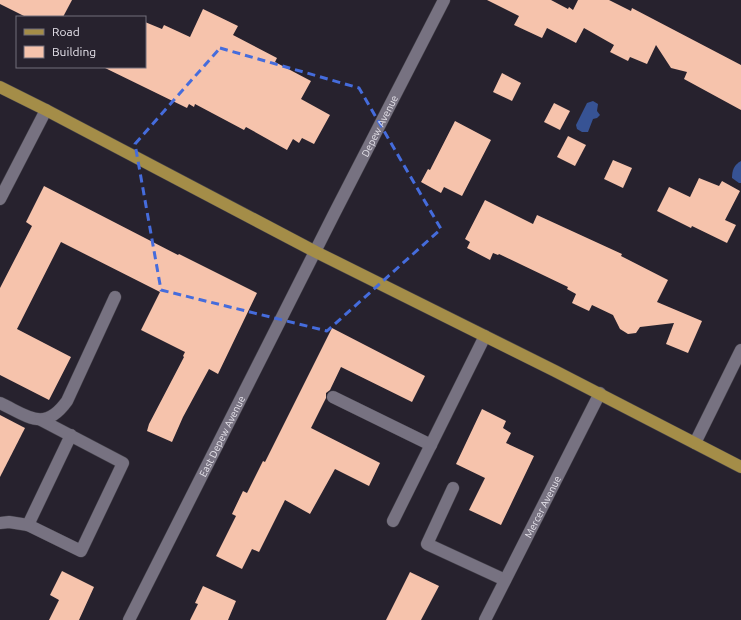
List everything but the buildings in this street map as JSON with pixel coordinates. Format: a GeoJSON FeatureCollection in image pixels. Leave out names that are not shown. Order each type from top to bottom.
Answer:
{"type":"FeatureCollection","features":[{"type":"Feature","properties":{"kind":"main road"},"geometry":{"type":"LineString","coordinates":[[0,87],[316,252],[600,394],[741,467]]}},
{"type":"Feature","properties":{"kind":"street","name":"Depew Avenue"},"geometry":{"type":"LineString","coordinates":[[316,252],[444,0]]}},
{"type":"Feature","properties":{"kind":"street"},"geometry":{"type":"LineString","coordinates":[[0,199],[46,110]]}},
{"type":"Feature","properties":{"kind":"street","name":"East Depew Avenue"},"geometry":{"type":"LineString","coordinates":[[129,620],[316,252]]}},
{"type":"Feature","properties":{"kind":"street"},"geometry":{"type":"LineString","coordinates":[[41,420],[52,417],[60,411],[67,401],[115,297]]}},
{"type":"Feature","properties":{"kind":"street"},"geometry":{"type":"LineString","coordinates":[[394,521],[484,336]]}},
{"type":"Feature","properties":{"kind":"street"},"geometry":{"type":"LineString","coordinates":[[695,443],[741,350]]}},
{"type":"Feature","properties":{"kind":"street","name":"Mercer Avenue"},"geometry":{"type":"LineString","coordinates":[[485,620],[600,394]]}},
{"type":"Feature","properties":{"kind":"street"},"geometry":{"type":"LineString","coordinates":[[333,397],[431,445]]}},
{"type":"Feature","properties":{"kind":"street"},"geometry":{"type":"LineString","coordinates":[[0,402],[32,418],[41,420],[123,463],[81,551],[28,525],[10,522],[0,523]]}},
{"type":"Feature","properties":{"kind":"street"},"geometry":{"type":"LineString","coordinates":[[28,525],[71,436]]}},
{"type":"Feature","properties":{"kind":"street"},"geometry":{"type":"LineString","coordinates":[[453,488],[427,544],[505,580]]}},
{"type":"Feature","properties":{"kind":"highlighted area"},"geometry":{"type":"Polygon","coordinates":[[[220,48],[359,88],[441,229],[327,331],[161,290],[135,144],[220,48]]]}},
{"type":"Feature","properties":{"kind":"water"},"geometry":{"type":"Polygon","coordinates":[[[593,101],[598,104],[597,111],[600,115],[593,119],[588,132],[582,132],[577,129],[576,125],[587,103],[593,101]]]}},
{"type":"Feature","properties":{"kind":"water"},"geometry":{"type":"Polygon","coordinates":[[[741,161],[741,183],[739,183],[732,178],[732,175],[735,166],[741,161]]]}}]}
